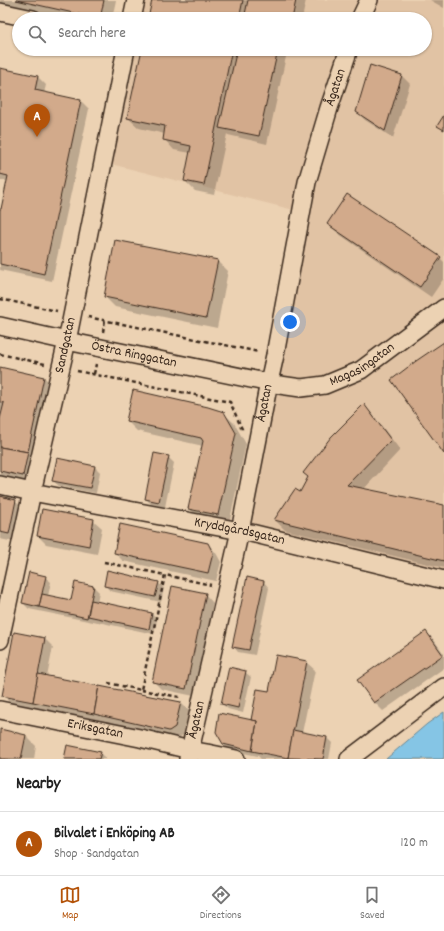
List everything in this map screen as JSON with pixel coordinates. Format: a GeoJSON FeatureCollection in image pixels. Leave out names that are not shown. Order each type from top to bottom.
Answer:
{"type":"FeatureCollection","features":[{"type":"Feature","properties":{"kind":"street"},"geometry":{"type":"LineString","coordinates":[[133,12],[136,0]]}},
{"type":"Feature","properties":{"kind":"street"},"geometry":{"type":"LineString","coordinates":[[363,12],[369,0]]}},
{"type":"Feature","properties":{"kind":"street"},"geometry":{"type":"LineString","coordinates":[[0,12],[12,15]]}},
{"type":"Feature","properties":{"kind":"street","name":"Sandgatan"},"geometry":{"type":"LineString","coordinates":[[0,640],[67,341],[125,56]]}},
{"type":"Feature","properties":{"kind":"street","name":"Ågatan"},"geometry":{"type":"LineString","coordinates":[[189,755],[240,531],[308,182],[329,108],[347,56]]}},
{"type":"Feature","properties":{"kind":"street","name":"Magasingatan"},"geometry":{"type":"LineString","coordinates":[[269,382],[301,388],[326,385],[361,370],[444,308]]}},
{"type":"Feature","properties":{"kind":"street","name":"Östra Ringgatan"},"geometry":{"type":"LineString","coordinates":[[0,326],[269,382]]}},
{"type":"Feature","properties":{"kind":"street","name":"Kryddgårdsgatan"},"geometry":{"type":"LineString","coordinates":[[0,485],[240,531],[444,580]]}},
{"type":"Feature","properties":{"kind":"street"},"geometry":{"type":"LineString","coordinates":[[349,759],[444,687]]}},
{"type":"Feature","properties":{"kind":"street","name":"Eriksgatan"},"geometry":{"type":"LineString","coordinates":[[0,710],[140,738],[189,755],[207,753],[236,759]]}},
{"type":"Feature","properties":{"kind":"path"},"geometry":{"type":"LineString","coordinates":[[0,299],[275,355]]}},
{"type":"Feature","properties":{"kind":"path"},"geometry":{"type":"LineString","coordinates":[[0,354],[230,402],[242,429],[240,437]]}},
{"type":"Feature","properties":{"kind":"path"},"geometry":{"type":"LineString","coordinates":[[104,562],[212,585]]}},
{"type":"Feature","properties":{"kind":"path"},"geometry":{"type":"LineString","coordinates":[[141,690],[165,575]]}},
{"type":"Feature","properties":{"kind":"path"},"geometry":{"type":"LineString","coordinates":[[108,683],[180,697]]}},
{"type":"Feature","properties":{"kind":"shaded area"},"geometry":{"type":"Polygon","coordinates":[[[136,0],[444,0],[444,580],[240,531],[302,212],[103,162],[125,56],[432,56],[432,12],[133,12],[136,0]]]}},
{"type":"Feature","properties":{"kind":"water"},"geometry":{"type":"Polygon","coordinates":[[[444,712],[444,758],[386,759],[427,724],[444,712]]]}},
{"type":"Feature","properties":{"kind":"building"},"geometry":{"type":"Polygon","coordinates":[[[16,0],[104,0],[101,12],[69,12],[16,0]]]}},
{"type":"Feature","properties":{"kind":"building"},"geometry":{"type":"Polygon","coordinates":[[[152,0],[243,0],[240,12],[149,12],[152,0]]]}},
{"type":"Feature","properties":{"kind":"building"},"geometry":{"type":"Polygon","coordinates":[[[248,0],[296,0],[293,12],[245,12],[248,0]]]}},
{"type":"Feature","properties":{"kind":"building"},"geometry":{"type":"Polygon","coordinates":[[[140,56],[231,56],[204,185],[184,181],[191,146],[163,140],[165,126],[127,118],[140,56]]]}},
{"type":"Feature","properties":{"kind":"building"},"geometry":{"type":"Polygon","coordinates":[[[235,56],[276,56],[259,136],[219,128],[235,56]]]}},
{"type":"Feature","properties":{"kind":"building"},"geometry":{"type":"Polygon","coordinates":[[[370,65],[402,75],[385,131],[356,112],[370,65]]]}},
{"type":"Feature","properties":{"kind":"building"},"geometry":{"type":"Polygon","coordinates":[[[0,68],[38,76],[35,90],[81,100],[44,274],[0,264],[0,209],[8,176],[0,174],[0,68]]]}},
{"type":"Feature","properties":{"kind":"building"},"geometry":{"type":"Polygon","coordinates":[[[444,115],[444,130],[437,126],[444,115]]]}},
{"type":"Feature","properties":{"kind":"building"},"geometry":{"type":"Polygon","coordinates":[[[347,194],[441,257],[420,287],[327,224],[347,194]]]}},
{"type":"Feature","properties":{"kind":"building"},"geometry":{"type":"Polygon","coordinates":[[[115,240],[218,260],[206,318],[104,297],[115,240]]]}},
{"type":"Feature","properties":{"kind":"building"},"geometry":{"type":"Polygon","coordinates":[[[444,342],[444,454],[391,380],[444,342]]]}},
{"type":"Feature","properties":{"kind":"building"},"geometry":{"type":"Polygon","coordinates":[[[0,367],[44,377],[28,452],[0,447],[0,419],[4,403],[0,402],[0,367]]]}},
{"type":"Feature","properties":{"kind":"building"},"geometry":{"type":"Polygon","coordinates":[[[133,390],[224,412],[236,433],[218,515],[188,509],[203,441],[201,438],[126,421],[133,390]]]}},
{"type":"Feature","properties":{"kind":"building"},"geometry":{"type":"Polygon","coordinates":[[[364,404],[391,440],[347,485],[444,505],[444,561],[274,520],[295,489],[300,492],[308,477],[303,473],[331,437],[364,404]]]}},
{"type":"Feature","properties":{"kind":"building"},"geometry":{"type":"Polygon","coordinates":[[[0,447],[28,452],[23,476],[0,471],[0,447]]]}},
{"type":"Feature","properties":{"kind":"building"},"geometry":{"type":"Polygon","coordinates":[[[154,453],[169,456],[159,502],[145,499],[154,453]]]}},
{"type":"Feature","properties":{"kind":"building"},"geometry":{"type":"Polygon","coordinates":[[[57,458],[95,466],[90,488],[52,481],[57,458]]]}},
{"type":"Feature","properties":{"kind":"building"},"geometry":{"type":"Polygon","coordinates":[[[0,496],[16,500],[9,534],[0,532],[0,496]]]}},
{"type":"Feature","properties":{"kind":"building"},"geometry":{"type":"Polygon","coordinates":[[[42,509],[94,519],[89,546],[37,536],[42,509]]]}},
{"type":"Feature","properties":{"kind":"building"},"geometry":{"type":"Polygon","coordinates":[[[120,524],[208,543],[213,553],[208,573],[114,553],[120,524]]]}},
{"type":"Feature","properties":{"kind":"building"},"geometry":{"type":"Polygon","coordinates":[[[107,570],[159,582],[155,597],[104,586],[107,570]]]}},
{"type":"Feature","properties":{"kind":"building"},"geometry":{"type":"Polygon","coordinates":[[[29,572],[46,576],[39,607],[22,603],[29,572]]]}},
{"type":"Feature","properties":{"kind":"building"},"geometry":{"type":"Polygon","coordinates":[[[247,577],[264,581],[249,650],[232,647],[247,577]]]}},
{"type":"Feature","properties":{"kind":"building"},"geometry":{"type":"Polygon","coordinates":[[[75,582],[94,586],[87,618],[39,607],[42,594],[71,600],[75,582]]]}},
{"type":"Feature","properties":{"kind":"building"},"geometry":{"type":"Polygon","coordinates":[[[172,586],[206,593],[186,689],[152,682],[172,586]]]}},
{"type":"Feature","properties":{"kind":"building"},"geometry":{"type":"Polygon","coordinates":[[[91,600],[152,613],[149,629],[88,616],[91,600]]]}},
{"type":"Feature","properties":{"kind":"building"},"geometry":{"type":"Polygon","coordinates":[[[426,631],[443,655],[374,703],[357,680],[426,631]]]}},
{"type":"Feature","properties":{"kind":"building"},"geometry":{"type":"Polygon","coordinates":[[[14,632],[45,638],[33,702],[2,696],[14,632]]]}},
{"type":"Feature","properties":{"kind":"building"},"geometry":{"type":"Polygon","coordinates":[[[276,655],[307,661],[288,758],[252,751],[257,721],[251,720],[257,689],[269,691],[276,655]]]}},
{"type":"Feature","properties":{"kind":"building"},"geometry":{"type":"Polygon","coordinates":[[[229,667],[246,671],[238,708],[221,704],[229,667]]]}},
{"type":"Feature","properties":{"kind":"building"},"geometry":{"type":"Polygon","coordinates":[[[38,674],[99,686],[94,714],[33,702],[38,674]]]}},
{"type":"Feature","properties":{"kind":"building"},"geometry":{"type":"Polygon","coordinates":[[[99,686],[181,702],[175,727],[169,731],[94,714],[99,686]]]}},
{"type":"Feature","properties":{"kind":"building"},"geometry":{"type":"Polygon","coordinates":[[[219,713],[257,721],[252,751],[223,744],[216,732],[219,713]]]}},
{"type":"Feature","properties":{"kind":"building"},"geometry":{"type":"Polygon","coordinates":[[[0,729],[26,735],[21,759],[0,759],[0,729]]]}},
{"type":"Feature","properties":{"kind":"building"},"geometry":{"type":"Polygon","coordinates":[[[293,730],[327,737],[323,759],[288,758],[293,730]]]}},
{"type":"Feature","properties":{"kind":"building"},"geometry":{"type":"Polygon","coordinates":[[[67,745],[101,752],[99,759],[64,759],[67,745]]]}},
{"type":"Feature","properties":{"kind":"place","name":"Bilvalet i Enköping AB"},"geometry":{"type":"Point","coordinates":[37,137]}}]}
